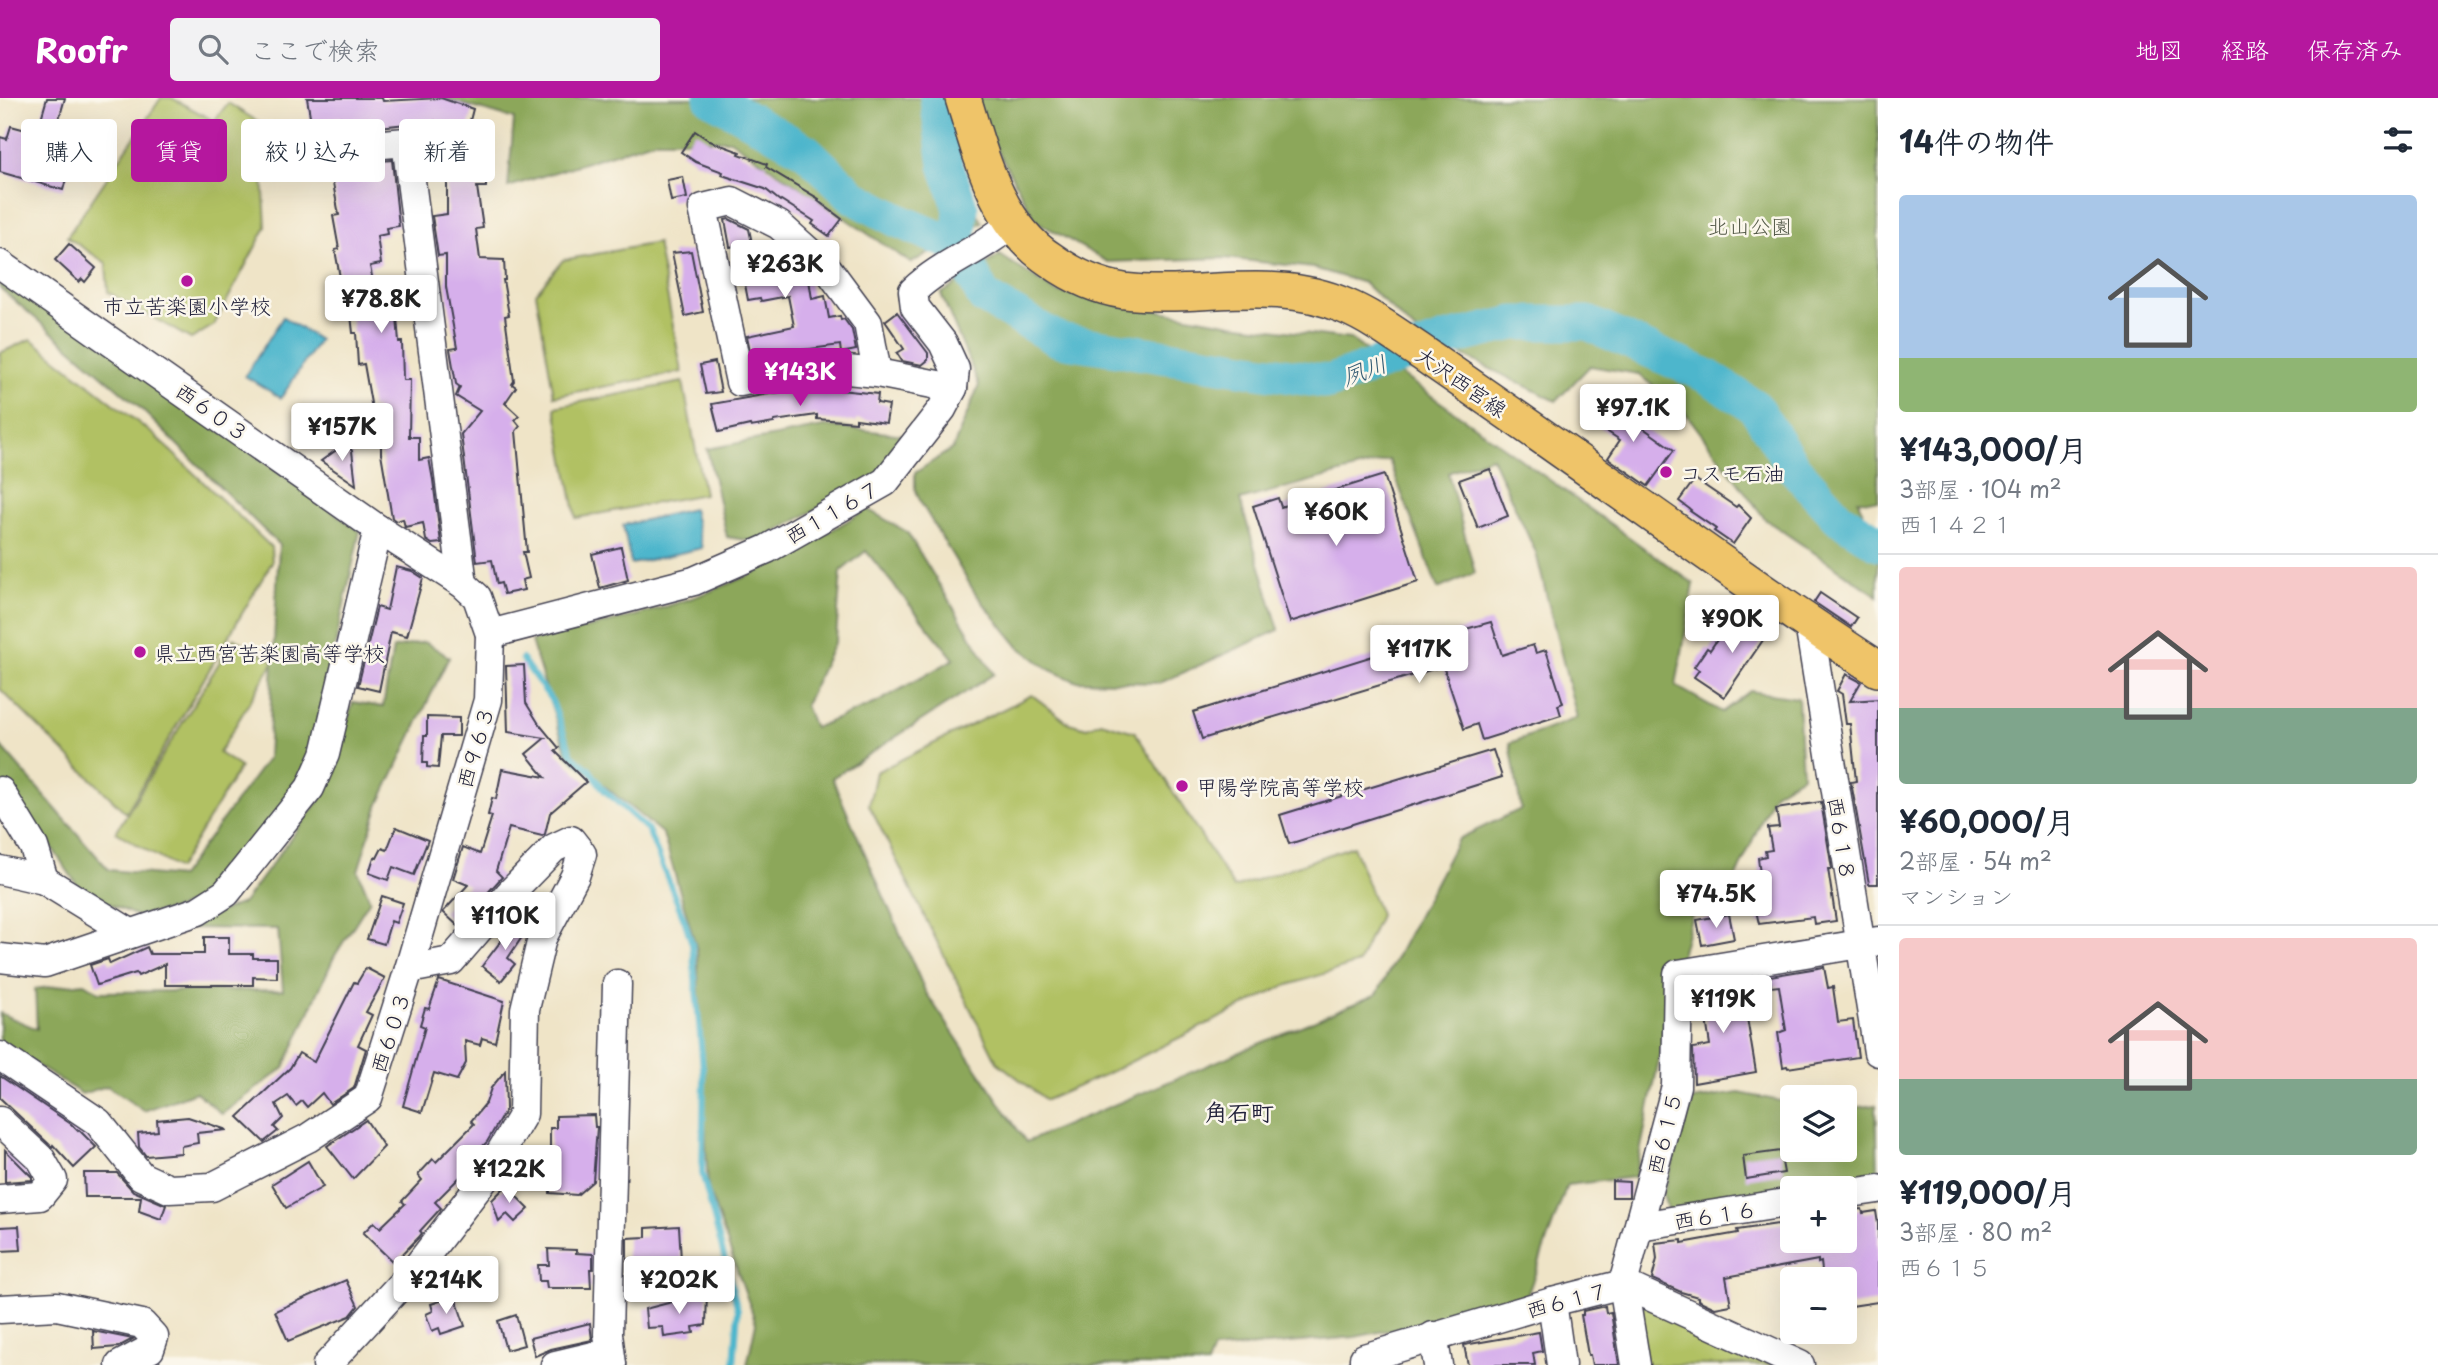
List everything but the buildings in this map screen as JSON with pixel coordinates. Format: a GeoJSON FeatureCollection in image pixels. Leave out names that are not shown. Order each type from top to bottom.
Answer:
{"type":"FeatureCollection","features":[{"type":"Feature","properties":{"kind":"main road","name":"大沢西宮線"},"geometry":{"type":"LineString","coordinates":[[963,98],[995,192],[1004,231],[1031,245],[1049,260],[1073,274],[1106,287],[1142,292],[1292,291],[1341,304],[1381,326],[1470,386],[1809,624],[1878,669]]}},
{"type":"Feature","properties":{"kind":"street"},"geometry":{"type":"LineString","coordinates":[[385,144],[406,142],[463,584]]}},
{"type":"Feature","properties":{"kind":"street"},"geometry":{"type":"LineString","coordinates":[[877,373],[868,323],[828,269],[779,225],[732,201],[703,208],[740,382],[817,368],[877,373],[953,388],[955,369],[943,343],[915,307],[913,291],[925,279],[1004,231]]}},
{"type":"Feature","properties":{"kind":"street","name":"西６０３"},"geometry":{"type":"LineString","coordinates":[[0,264],[379,529]]}},
{"type":"Feature","properties":{"kind":"street","name":"西１１６７"},"geometry":{"type":"LineString","coordinates":[[490,634],[694,581],[767,549],[885,482],[942,409],[953,388]]}},
{"type":"Feature","properties":{"kind":"street"},"geometry":{"type":"LineString","coordinates":[[0,958],[45,963],[198,911],[226,893],[310,788],[325,754],[379,529]]}},
{"type":"Feature","properties":{"kind":"street","name":"西９６３"},"geometry":{"type":"LineString","coordinates":[[379,529],[463,584],[477,597],[490,634],[488,700],[409,969]]}},
{"type":"Feature","properties":{"kind":"street","name":"西６１８"},"geometry":{"type":"LineString","coordinates":[[1809,624],[1869,942],[1878,1052]]}},
{"type":"Feature","properties":{"kind":"street"},"geometry":{"type":"LineString","coordinates":[[0,791],[34,847],[44,880]]}},
{"type":"Feature","properties":{"kind":"street","name":"西６０３"},"geometry":{"type":"LineString","coordinates":[[0,1056],[98,1122],[141,1176],[169,1189],[212,1187],[308,1138],[368,1098],[409,969],[451,961],[511,892],[554,848],[571,840],[582,854],[575,876],[542,938],[525,1009],[523,1114],[486,1177],[417,1267],[327,1365]]}},
{"type":"Feature","properties":{"kind":"street"},"geometry":{"type":"LineString","coordinates":[[0,870],[44,880],[130,933]]}},
{"type":"Feature","properties":{"kind":"street","name":"西６１５"},"geometry":{"type":"LineString","coordinates":[[1636,1365],[1623,1284],[1676,1086],[1678,974],[1869,942]]}},
{"type":"Feature","properties":{"kind":"street"},"geometry":{"type":"LineString","coordinates":[[612,1364],[608,1334],[617,984]]}},
{"type":"Feature","properties":{"kind":"street"},"geometry":{"type":"LineString","coordinates":[[0,1121],[41,1159],[53,1180],[40,1196],[0,1199]]}},
{"type":"Feature","properties":{"kind":"street"},"geometry":{"type":"LineString","coordinates":[[1857,1192],[1878,1189]]}},
{"type":"Feature","properties":{"kind":"street","name":"西６１６"},"geometry":{"type":"LineString","coordinates":[[1639,1226],[1780,1204]]}},
{"type":"Feature","properties":{"kind":"street","name":"西６１７"},"geometry":{"type":"LineString","coordinates":[[1364,1361],[1433,1336],[1623,1284],[1800,1365]]}},
{"type":"Feature","properties":{"kind":"street"},"geometry":{"type":"LineString","coordinates":[[1552,1302],[1561,1365]]}},
{"type":"Feature","properties":{"kind":"street"},"geometry":{"type":"LineString","coordinates":[[0,1309],[57,1306],[142,1324],[154,1337],[150,1349],[120,1365]]}},
{"type":"Feature","properties":{"kind":"street"},"geometry":{"type":"LineString","coordinates":[[1433,1336],[1438,1365]]}},
{"type":"Feature","properties":{"kind":"street"},"geometry":{"type":"LineString","coordinates":[[555,1365],[593,1356],[612,1364]]}},
{"type":"Feature","properties":{"kind":"green space"},"geometry":{"type":"Polygon","coordinates":[[[161,98],[172,98],[210,119],[147,119],[161,98]]]}},
{"type":"Feature","properties":{"kind":"green space"},"geometry":{"type":"Polygon","coordinates":[[[441,98],[944,98],[956,177],[982,222],[911,263],[730,140],[656,140],[508,187],[514,119],[441,98]]]}},
{"type":"Feature","properties":{"kind":"green space","name":"北山公園"},"geometry":{"type":"Polygon","coordinates":[[[969,98],[1878,98],[1878,501],[1858,500],[1878,552],[1878,596],[1766,520],[1684,411],[1638,374],[1590,366],[1556,401],[1417,333],[1364,283],[1313,268],[1224,258],[1108,262],[1036,221],[969,98]]]}},
{"type":"Feature","properties":{"kind":"green space"},"geometry":{"type":"Polygon","coordinates":[[[228,103],[254,119],[241,119],[241,182],[263,182],[266,227],[214,325],[191,339],[108,292],[106,263],[67,237],[104,182],[117,182],[117,163],[131,142],[131,182],[227,182],[227,119],[216,119],[228,103]]]}},
{"type":"Feature","properties":{"kind":"green space"},"geometry":{"type":"Polygon","coordinates":[[[657,243],[682,372],[554,396],[536,293],[563,260],[657,243]]]}},
{"type":"Feature","properties":{"kind":"green space"},"geometry":{"type":"Polygon","coordinates":[[[1000,255],[1056,292],[1232,324],[1350,339],[1694,584],[1676,686],[1722,712],[1750,691],[1798,698],[1802,776],[1774,793],[1725,901],[1693,910],[1678,967],[1635,1177],[1567,1185],[1525,1302],[1355,1337],[1213,1350],[1207,1365],[747,1365],[756,1323],[708,1188],[697,950],[663,834],[567,755],[531,641],[630,617],[702,594],[781,559],[867,509],[907,532],[994,674],[832,778],[925,991],[1026,1142],[1377,994],[1458,839],[1521,809],[1510,743],[1577,718],[1536,553],[1492,457],[1448,473],[1475,573],[1438,589],[1389,460],[1240,500],[1279,630],[1160,683],[1075,681],[1050,670],[1019,647],[975,593],[921,503],[915,488],[915,473],[953,448],[979,385],[941,294],[1000,255]],[[866,551],[841,571],[836,639],[805,705],[814,728],[876,703],[954,659],[866,551]]]}},
{"type":"Feature","properties":{"kind":"green space"},"geometry":{"type":"Polygon","coordinates":[[[0,271],[360,531],[307,774],[218,891],[176,909],[137,916],[82,892],[44,836],[0,782],[0,745],[109,870],[180,877],[268,758],[279,545],[137,405],[0,288],[0,271]]]}},
{"type":"Feature","properties":{"kind":"green space","name":"県立西宮苦楽園高等学校"},"geometry":{"type":"Polygon","coordinates":[[[31,339],[154,435],[271,547],[272,562],[126,813],[0,689],[0,353],[31,339]]]}},
{"type":"Feature","properties":{"kind":"green space"},"geometry":{"type":"Polygon","coordinates":[[[683,382],[704,494],[576,518],[555,407],[683,382]]]}},
{"type":"Feature","properties":{"kind":"green space"},"geometry":{"type":"Polygon","coordinates":[[[828,426],[913,436],[879,474],[758,542],[727,537],[707,449],[828,426]]]}},
{"type":"Feature","properties":{"kind":"green space"},"geometry":{"type":"Polygon","coordinates":[[[234,638],[274,661],[219,753],[240,767],[178,869],[116,832],[234,638]]]}},
{"type":"Feature","properties":{"kind":"green space"},"geometry":{"type":"Polygon","coordinates":[[[425,642],[449,657],[378,806],[358,871],[370,900],[334,957],[284,1068],[222,1114],[196,1092],[144,1111],[107,1086],[82,1094],[0,1042],[0,1013],[37,1029],[35,989],[84,983],[99,992],[283,990],[278,929],[178,928],[243,903],[327,789],[353,702],[383,707],[393,648],[425,642]]]}},
{"type":"Feature","properties":{"kind":"green space"},"geometry":{"type":"Polygon","coordinates":[[[1032,695],[1069,723],[1087,728],[1101,722],[1135,732],[1234,888],[1353,846],[1380,915],[1359,963],[1282,987],[1104,1075],[1046,1100],[997,1062],[869,805],[876,772],[1032,695]]]}},
{"type":"Feature","properties":{"kind":"green space"},"geometry":{"type":"Polygon","coordinates":[[[1739,1093],[1780,1101],[1780,1162],[1857,1162],[1857,1107],[1876,1105],[1878,1179],[1857,1182],[1857,1176],[1780,1176],[1780,1195],[1668,1213],[1663,1194],[1693,1100],[1739,1093]]]}},
{"type":"Feature","properties":{"kind":"green space"},"geometry":{"type":"Polygon","coordinates":[[[1643,1304],[1777,1365],[1643,1365],[1634,1313],[1643,1304]]]}},
{"type":"Feature","properties":{"kind":"water"},"geometry":{"type":"Polygon","coordinates":[[[283,317],[319,340],[281,398],[245,376],[283,317]]]}},
{"type":"Feature","properties":{"kind":"water"},"geometry":{"type":"Polygon","coordinates":[[[693,509],[702,548],[631,564],[623,525],[693,509]]]}},
{"type":"Feature","properties":{"kind":"waterway"},"geometry":{"type":"LineString","coordinates":[[711,98],[806,151],[854,197],[899,221],[958,246]]}},
{"type":"Feature","properties":{"kind":"waterway","name":"夙川"},"geometry":{"type":"LineString","coordinates":[[937,98],[946,165],[961,209],[958,246],[984,297],[1059,340],[1329,382],[1445,340],[1514,323],[1588,323],[1707,376],[1755,407],[1794,468],[1838,517],[1878,543]]}},
{"type":"Feature","properties":{"kind":"waterway"},"geometry":{"type":"LineString","coordinates":[[522,659],[552,701],[572,755],[589,769],[604,790],[648,830],[692,944],[704,1080],[702,1173],[738,1310],[734,1365]]}},
{"type":"Feature","properties":{"kind":"place","name":"市立苦楽園小学校"},"geometry":{"type":"Point","coordinates":[187,281]}},
{"type":"Feature","properties":{"kind":"place","name":"コスモ石油"},"geometry":{"type":"Point","coordinates":[1666,472]}},
{"type":"Feature","properties":{"kind":"place","name":"県立西宮苦楽園高等学校"},"geometry":{"type":"Point","coordinates":[140,652]}},
{"type":"Feature","properties":{"kind":"place","name":"甲陽学院高等学校"},"geometry":{"type":"Point","coordinates":[1182,786]}},
{"type":"Feature","properties":{"kind":"district","name":"角石町"},"geometry":{"type":"Point","coordinates":[1239,1111]}}]}
